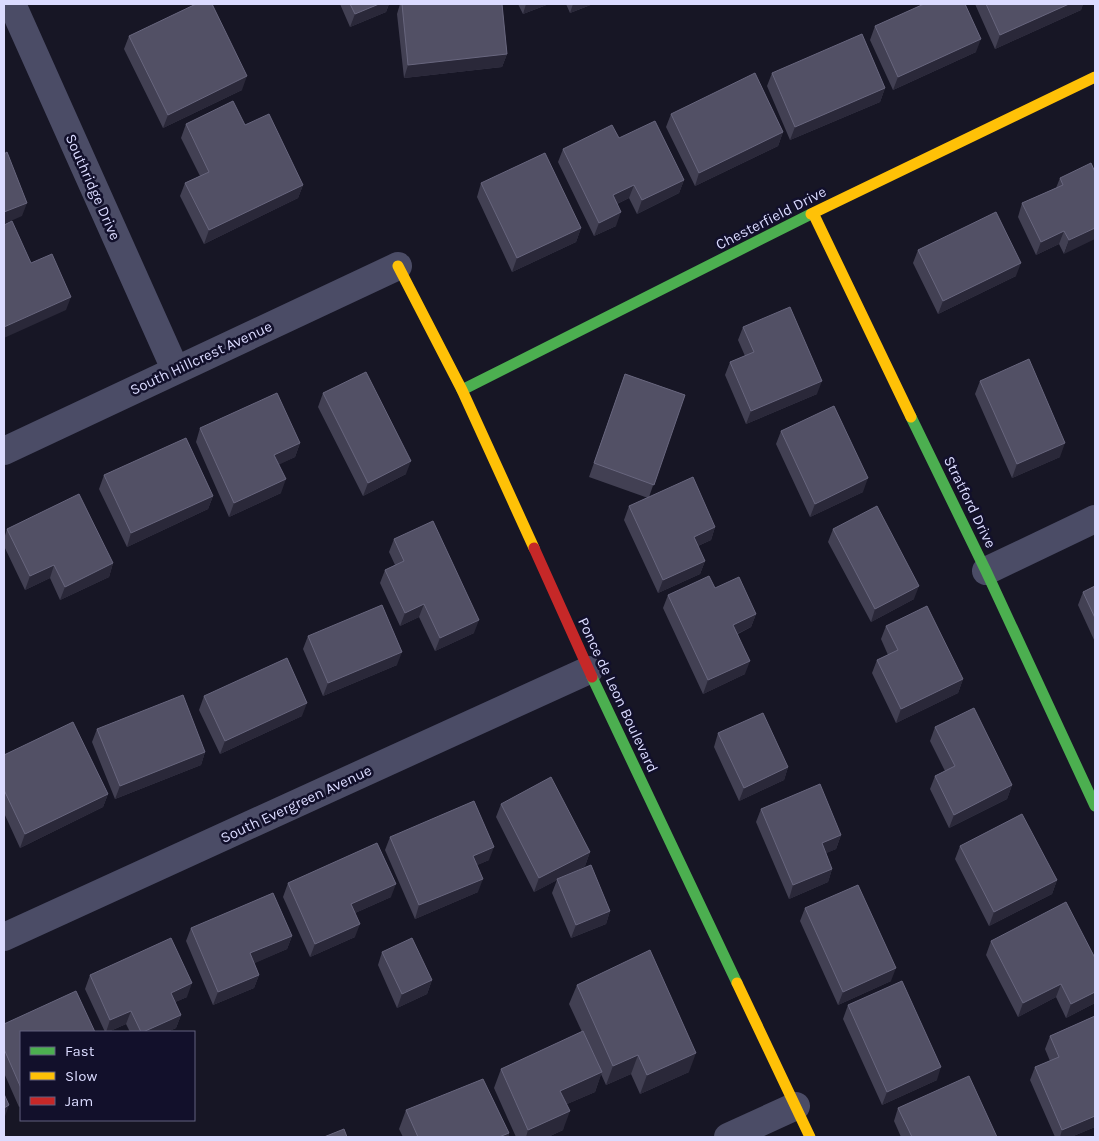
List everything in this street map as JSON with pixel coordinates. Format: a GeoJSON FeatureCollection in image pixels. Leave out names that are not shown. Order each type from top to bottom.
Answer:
{"type":"FeatureCollection","features":[{"type":"Feature","properties":{"kind":"street","name":"Southridge Drive"},"geometry":{"type":"LineString","coordinates":[[12,4],[175,370]]}},
{"type":"Feature","properties":{"kind":"street","name":"Chesterfield Drive"},"geometry":{"type":"LineString","coordinates":[[462,390],[813,213],[1095,77]]}},
{"type":"Feature","properties":{"kind":"street","name":"Stratford Drive"},"geometry":{"type":"LineString","coordinates":[[813,213],[986,570],[1095,806]]}},
{"type":"Feature","properties":{"kind":"street","name":"South Hillcrest Avenue"},"geometry":{"type":"LineString","coordinates":[[4,451],[398,266]]}},
{"type":"Feature","properties":{"kind":"street","name":"Ponce de Leon Boulevard"},"geometry":{"type":"LineString","coordinates":[[398,266],[462,390],[588,670],[810,1137]]}},
{"type":"Feature","properties":{"kind":"street"},"geometry":{"type":"LineString","coordinates":[[986,570],[1095,519]]}},
{"type":"Feature","properties":{"kind":"street","name":"South Evergreen Avenue"},"geometry":{"type":"LineString","coordinates":[[4,937],[588,670]]}},
{"type":"Feature","properties":{"kind":"street"},"geometry":{"type":"LineString","coordinates":[[728,1137],[796,1106]]}},
{"type":"Feature","properties":{"kind":"building"},"geometry":{"type":"Polygon","coordinates":[[[196,4],[212,4],[247,76],[168,115],[129,36],[196,4]]]}},
{"type":"Feature","properties":{"kind":"building"},"geometry":{"type":"Polygon","coordinates":[[[350,4],[379,4],[355,14],[350,4]]]}},
{"type":"Feature","properties":{"kind":"building"},"geometry":{"type":"Polygon","coordinates":[[[402,4],[502,4],[507,54],[408,65],[402,4]]]}},
{"type":"Feature","properties":{"kind":"building"},"geometry":{"type":"Polygon","coordinates":[[[924,4],[965,4],[981,39],[898,77],[875,26],[924,4]]]}},
{"type":"Feature","properties":{"kind":"building"},"geometry":{"type":"Polygon","coordinates":[[[986,4],[1069,4],[1000,35],[986,4]]]}},
{"type":"Feature","properties":{"kind":"building"},"geometry":{"type":"Polygon","coordinates":[[[862,34],[885,88],[795,127],[772,73],[862,34]]]}},
{"type":"Feature","properties":{"kind":"building"},"geometry":{"type":"Polygon","coordinates":[[[755,73],[783,132],[699,173],[671,114],[755,73]]]}},
{"type":"Feature","properties":{"kind":"building"},"geometry":{"type":"Polygon","coordinates":[[[233,101],[245,125],[269,114],[303,185],[209,230],[185,183],[209,172],[186,124],[233,101]]]}},
{"type":"Feature","properties":{"kind":"building"},"geometry":{"type":"Polygon","coordinates":[[[655,121],[684,180],[642,200],[634,185],[613,195],[621,212],[599,223],[563,149],[612,125],[619,138],[655,121]]]}},
{"type":"Feature","properties":{"kind":"building"},"geometry":{"type":"Polygon","coordinates":[[[7,152],[27,203],[4,212],[4,154],[7,152]]]}},
{"type":"Feature","properties":{"kind":"building"},"geometry":{"type":"Polygon","coordinates":[[[545,153],[581,228],[517,258],[481,183],[545,153]]]}},
{"type":"Feature","properties":{"kind":"building"},"geometry":{"type":"Polygon","coordinates":[[[1091,163],[1095,172],[1095,228],[1069,240],[1064,231],[1041,242],[1022,203],[1063,185],[1060,178],[1091,163]]]}},
{"type":"Feature","properties":{"kind":"building"},"geometry":{"type":"Polygon","coordinates":[[[996,212],[1021,263],[943,301],[918,250],[996,212]]]}},
{"type":"Feature","properties":{"kind":"building"},"geometry":{"type":"Polygon","coordinates":[[[12,221],[31,263],[52,254],[71,297],[4,327],[4,225],[12,221]]]}},
{"type":"Feature","properties":{"kind":"building"},"geometry":{"type":"Polygon","coordinates":[[[790,307],[822,381],[751,411],[730,362],[754,352],[743,327],[790,307]]]}},
{"type":"Feature","properties":{"kind":"building"},"geometry":{"type":"Polygon","coordinates":[[[1029,359],[1065,443],[1017,464],[980,381],[1029,359]]]}},
{"type":"Feature","properties":{"kind":"building"},"geometry":{"type":"Polygon","coordinates":[[[366,372],[411,461],[368,483],[323,393],[366,372]]]}},
{"type":"Feature","properties":{"kind":"building"},"geometry":{"type":"Polygon","coordinates":[[[625,374],[685,395],[654,485],[594,463],[625,374]]]}},
{"type":"Feature","properties":{"kind":"building"},"geometry":{"type":"Polygon","coordinates":[[[277,393],[300,443],[274,455],[286,479],[234,503],[200,428],[277,393]]]}},
{"type":"Feature","properties":{"kind":"building"},"geometry":{"type":"Polygon","coordinates":[[[834,406],[868,478],[815,504],[781,431],[834,406]]]}},
{"type":"Feature","properties":{"kind":"building"},"geometry":{"type":"Polygon","coordinates":[[[186,438],[213,496],[131,533],[104,475],[186,438]]]}},
{"type":"Feature","properties":{"kind":"building"},"geometry":{"type":"Polygon","coordinates":[[[693,477],[715,527],[694,537],[705,561],[663,580],[629,506],[693,477]]]}},
{"type":"Feature","properties":{"kind":"building"},"geometry":{"type":"Polygon","coordinates":[[[79,494],[113,563],[65,587],[54,565],[30,576],[7,529],[79,494]]]}},
{"type":"Feature","properties":{"kind":"building"},"geometry":{"type":"Polygon","coordinates":[[[877,506],[919,586],[875,609],[833,529],[877,506]]]}},
{"type":"Feature","properties":{"kind":"building"},"geometry":{"type":"Polygon","coordinates":[[[433,521],[479,620],[440,638],[424,604],[405,613],[385,570],[404,561],[394,539],[433,521]]]}},
{"type":"Feature","properties":{"kind":"building"},"geometry":{"type":"Polygon","coordinates":[[[709,576],[715,588],[739,577],[756,614],[733,625],[750,661],[708,680],[668,595],[709,576]]]}},
{"type":"Feature","properties":{"kind":"building"},"geometry":{"type":"Polygon","coordinates":[[[1095,586],[1095,618],[1083,592],[1095,586]]]}},
{"type":"Feature","properties":{"kind":"building"},"geometry":{"type":"Polygon","coordinates":[[[382,605],[402,652],[328,683],[308,636],[382,605]]]}},
{"type":"Feature","properties":{"kind":"building"},"geometry":{"type":"Polygon","coordinates":[[[927,606],[963,679],[901,709],[877,660],[898,650],[886,626],[927,606]]]}},
{"type":"Feature","properties":{"kind":"building"},"geometry":{"type":"Polygon","coordinates":[[[287,658],[307,703],[225,741],[204,696],[287,658]]]}},
{"type":"Feature","properties":{"kind":"building"},"geometry":{"type":"Polygon","coordinates":[[[183,695],[205,752],[120,786],[97,729],[183,695]]]}},
{"type":"Feature","properties":{"kind":"building"},"geometry":{"type":"Polygon","coordinates":[[[974,708],[1012,785],[954,815],[935,776],[955,766],[935,727],[974,708]]]}},
{"type":"Feature","properties":{"kind":"building"},"geometry":{"type":"Polygon","coordinates":[[[763,713],[788,767],[744,788],[718,733],[763,713]]]}},
{"type":"Feature","properties":{"kind":"building"},"geometry":{"type":"Polygon","coordinates":[[[73,722],[108,794],[25,834],[4,790],[4,755],[73,722]]]}},
{"type":"Feature","properties":{"kind":"building"},"geometry":{"type":"Polygon","coordinates":[[[551,777],[590,852],[539,878],[501,804],[551,777]]]}},
{"type":"Feature","properties":{"kind":"building"},"geometry":{"type":"Polygon","coordinates":[[[820,784],[841,835],[822,843],[832,869],[793,885],[761,809],[820,784]]]}},
{"type":"Feature","properties":{"kind":"building"},"geometry":{"type":"Polygon","coordinates":[[[474,801],[494,847],[473,856],[483,879],[419,905],[390,837],[474,801]]]}},
{"type":"Feature","properties":{"kind":"building"},"geometry":{"type":"Polygon","coordinates":[[[1022,814],[1057,880],[994,912],[960,846],[1022,814]]]}},
{"type":"Feature","properties":{"kind":"building"},"geometry":{"type":"Polygon","coordinates":[[[377,843],[396,884],[351,904],[360,924],[315,944],[288,883],[377,843]]]}},
{"type":"Feature","properties":{"kind":"building"},"geometry":{"type":"Polygon","coordinates":[[[591,865],[610,911],[576,925],[557,879],[591,865]]]}},
{"type":"Feature","properties":{"kind":"building"},"geometry":{"type":"Polygon","coordinates":[[[858,885],[896,968],[843,992],[805,908],[858,885]]]}},
{"type":"Feature","properties":{"kind":"building"},"geometry":{"type":"Polygon","coordinates":[[[273,893],[292,936],[250,953],[259,975],[218,992],[191,928],[273,893]]]}},
{"type":"Feature","properties":{"kind":"building"},"geometry":{"type":"Polygon","coordinates":[[[1066,902],[1095,958],[1095,992],[1071,1004],[1061,984],[1023,1003],[991,941],[1066,902]]]}},
{"type":"Feature","properties":{"kind":"building"},"geometry":{"type":"Polygon","coordinates":[[[171,938],[192,983],[171,993],[181,1015],[145,1031],[141,1031],[131,1011],[110,1020],[90,975],[171,938]]]}},
{"type":"Feature","properties":{"kind":"building"},"geometry":{"type":"Polygon","coordinates":[[[412,938],[432,980],[402,994],[382,952],[412,938]]]}},
{"type":"Feature","properties":{"kind":"building"},"geometry":{"type":"Polygon","coordinates":[[[650,950],[696,1053],[647,1075],[638,1055],[613,1066],[577,985],[650,950]]]}},
{"type":"Feature","properties":{"kind":"building"},"geometry":{"type":"Polygon","coordinates":[[[902,981],[941,1067],[887,1092],[848,1005],[902,981]]]}},
{"type":"Feature","properties":{"kind":"building"},"geometry":{"type":"Polygon","coordinates":[[[76,991],[95,1031],[20,1031],[20,1086],[4,1049],[4,1024],[76,991]]]}},
{"type":"Feature","properties":{"kind":"building"},"geometry":{"type":"Polygon","coordinates":[[[1095,1016],[1095,1116],[1062,1130],[1035,1067],[1059,1057],[1050,1036],[1095,1016]]]}},
{"type":"Feature","properties":{"kind":"building"},"geometry":{"type":"Polygon","coordinates":[[[583,1031],[602,1072],[560,1091],[570,1111],[528,1130],[501,1069],[583,1031]]]}},
{"type":"Feature","properties":{"kind":"building"},"geometry":{"type":"Polygon","coordinates":[[[969,1076],[997,1137],[912,1137],[898,1108],[969,1076]]]}},
{"type":"Feature","properties":{"kind":"building"},"geometry":{"type":"Polygon","coordinates":[[[483,1079],[509,1133],[499,1137],[418,1137],[406,1110],[483,1079]]]}},
{"type":"Feature","properties":{"kind":"building"},"geometry":{"type":"Polygon","coordinates":[[[4,1094],[9,1105],[4,1108],[4,1094]]]}},
{"type":"Feature","properties":{"kind":"building"},"geometry":{"type":"Polygon","coordinates":[[[344,1129],[347,1137],[324,1137],[344,1129]]]}},
{"type":"Feature","properties":{"kind":"traffic: fast"},"geometry":{"type":"LineString","coordinates":[[462,390],[811,214]]}},
{"type":"Feature","properties":{"kind":"traffic: fast"},"geometry":{"type":"LineString","coordinates":[[911,417],[986,571],[1095,806]]}},
{"type":"Feature","properties":{"kind":"traffic: fast"},"geometry":{"type":"LineString","coordinates":[[592,677],[737,983]]}},
{"type":"Feature","properties":{"kind":"traffic: slow"},"geometry":{"type":"LineString","coordinates":[[811,214],[1095,77]]}},
{"type":"Feature","properties":{"kind":"traffic: slow"},"geometry":{"type":"LineString","coordinates":[[813,213],[911,417]]}},
{"type":"Feature","properties":{"kind":"traffic: slow"},"geometry":{"type":"LineString","coordinates":[[398,266],[462,390],[534,548]]}},
{"type":"Feature","properties":{"kind":"traffic: slow"},"geometry":{"type":"LineString","coordinates":[[737,983],[810,1137]]}},
{"type":"Feature","properties":{"kind":"traffic: jam"},"geometry":{"type":"LineString","coordinates":[[534,548],[592,677]]}}]}
